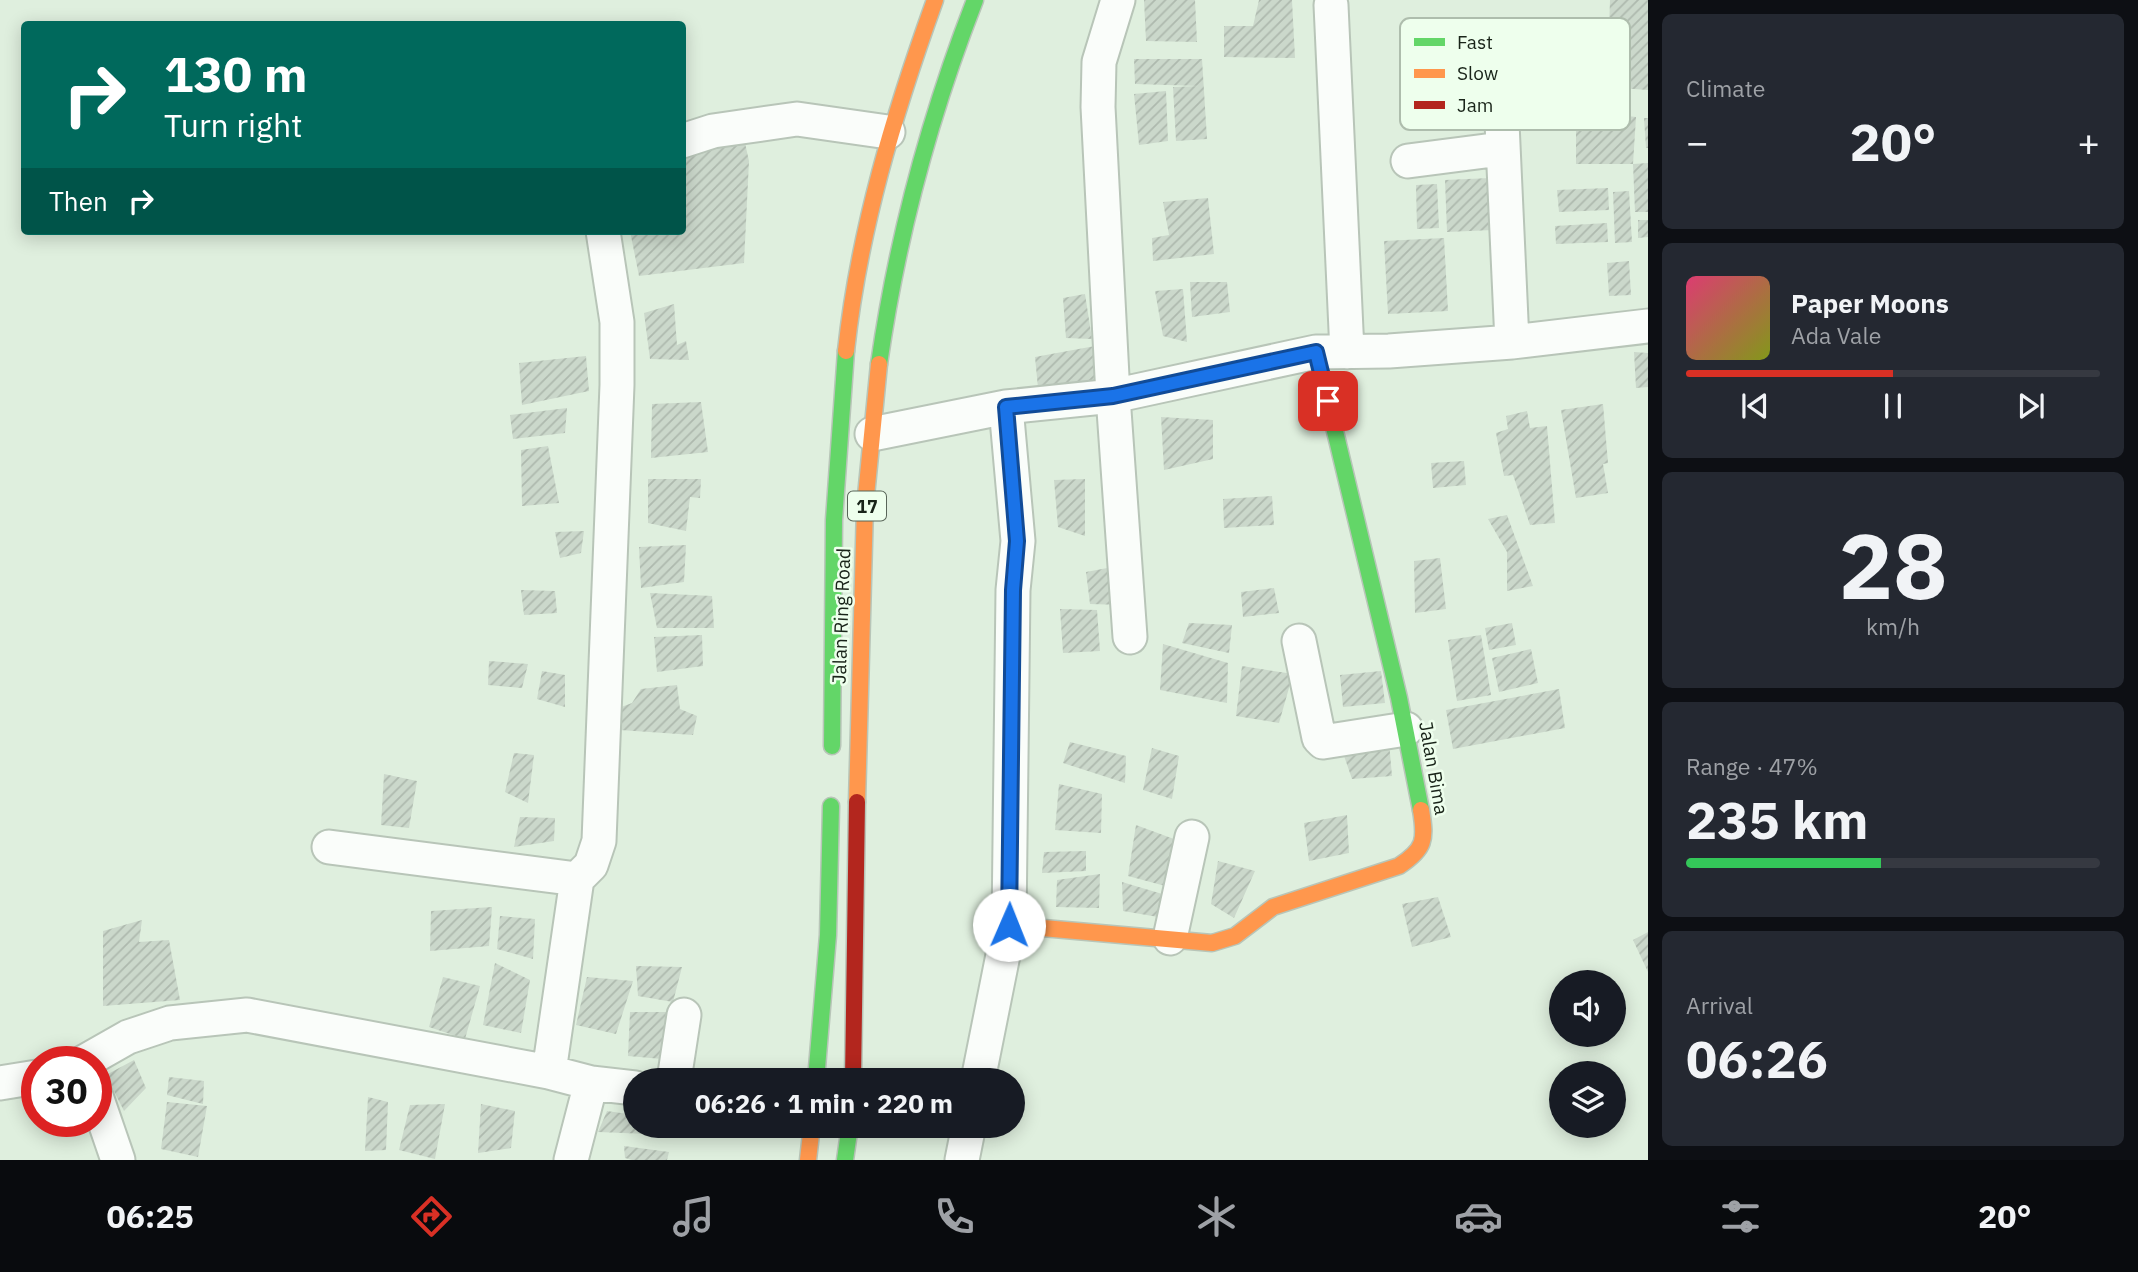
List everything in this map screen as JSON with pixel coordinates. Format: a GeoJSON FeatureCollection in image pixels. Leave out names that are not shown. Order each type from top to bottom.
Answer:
{"type":"FeatureCollection","features":[{"type":"Feature","properties":{"kind":"main road","name":"Jalan Ring Road"},"geometry":{"type":"LineString","coordinates":[[832,764],[832,641],[842,386],[862,251],[888,132],[935,0]]}},
{"type":"Feature","properties":{"kind":"main road","name":"Jalan Ring Road"},"geometry":{"type":"LineString","coordinates":[[854,1068],[862,582],[872,434],[893,279],[909,200],[933,118],[975,0]]}},
{"type":"Feature","properties":{"kind":"main road","name":"Jalan Bima"},"geometry":{"type":"LineString","coordinates":[[1009,925],[1212,943],[1235,936],[1273,907],[1399,866],[1416,855],[1424,836],[1406,729],[1332,352]]}},
{"type":"Feature","properties":{"kind":"main road"},"geometry":{"type":"LineString","coordinates":[[818,1068],[828,935],[831,789]]}},
{"type":"Feature","properties":{"kind":"main road"},"geometry":{"type":"LineString","coordinates":[[808,1160],[811,1138]]}},
{"type":"Feature","properties":{"kind":"main road"},"geometry":{"type":"LineString","coordinates":[[845,1160],[848,1138]]}},
{"type":"Feature","properties":{"kind":"street"},"geometry":{"type":"LineString","coordinates":[[1118,0],[1109,22],[1099,73],[1113,396],[1130,637]]}},
{"type":"Feature","properties":{"kind":"street"},"geometry":{"type":"LineString","coordinates":[[1331,5],[1332,352]]}},
{"type":"Feature","properties":{"kind":"street"},"geometry":{"type":"LineString","coordinates":[[686,140],[713,131],[797,119],[888,132]]}},
{"type":"Feature","properties":{"kind":"street"},"geometry":{"type":"LineString","coordinates":[[1501,130],[1511,342]]}},
{"type":"Feature","properties":{"kind":"street"},"geometry":{"type":"LineString","coordinates":[[1408,161],[1501,149]]}},
{"type":"Feature","properties":{"kind":"street"},"geometry":{"type":"LineString","coordinates":[[550,1072],[577,878],[591,865],[599,841],[606,604],[617,385],[617,322],[604,235]]}},
{"type":"Feature","properties":{"kind":"street"},"geometry":{"type":"LineString","coordinates":[[872,434],[1006,407],[1113,396],[1332,352],[1511,342],[1648,326]]}},
{"type":"Feature","properties":{"kind":"street"},"geometry":{"type":"LineString","coordinates":[[980,1068],[1009,925],[1013,590],[1017,541],[1006,407]]}},
{"type":"Feature","properties":{"kind":"street"},"geometry":{"type":"LineString","coordinates":[[1299,641],[1319,738],[1323,742],[1406,729]]}},
{"type":"Feature","properties":{"kind":"street"},"geometry":{"type":"LineString","coordinates":[[1170,938],[1192,837]]}},
{"type":"Feature","properties":{"kind":"street"},"geometry":{"type":"LineString","coordinates":[[329,848],[577,878]]}},
{"type":"Feature","properties":{"kind":"street"},"geometry":{"type":"LineString","coordinates":[[112,1046],[128,1037],[170,1023],[247,1015],[550,1072],[591,1083],[623,1087]]}},
{"type":"Feature","properties":{"kind":"street"},"geometry":{"type":"LineString","coordinates":[[676,1068],[684,1015]]}},
{"type":"Feature","properties":{"kind":"street"},"geometry":{"type":"LineString","coordinates":[[0,1083],[21,1080]]}},
{"type":"Feature","properties":{"kind":"street"},"geometry":{"type":"LineString","coordinates":[[571,1160],[591,1083]]}},
{"type":"Feature","properties":{"kind":"street"},"geometry":{"type":"LineString","coordinates":[[110,1137],[118,1160]]}},
{"type":"Feature","properties":{"kind":"street"},"geometry":{"type":"LineString","coordinates":[[962,1160],[966,1138]]}},
{"type":"Feature","properties":{"kind":"building"},"geometry":{"type":"Polygon","coordinates":[[[1144,0],[1195,0],[1197,42],[1146,41],[1144,0]]]}},
{"type":"Feature","properties":{"kind":"building"},"geometry":{"type":"Polygon","coordinates":[[[1259,0],[1292,0],[1295,58],[1224,57],[1224,26],[1253,26],[1259,0]]]}},
{"type":"Feature","properties":{"kind":"building"},"geometry":{"type":"Polygon","coordinates":[[[1610,0],[1648,0],[1648,90],[1630,89],[1630,18],[1609,18],[1610,0]]]}},
{"type":"Feature","properties":{"kind":"building"},"geometry":{"type":"Polygon","coordinates":[[[1134,59],[1202,59],[1207,139],[1176,141],[1173,87],[1199,86],[1135,84],[1134,59]]]}},
{"type":"Feature","properties":{"kind":"building"},"geometry":{"type":"Polygon","coordinates":[[[1166,91],[1168,141],[1139,145],[1134,94],[1166,91]]]}},
{"type":"Feature","properties":{"kind":"building"},"geometry":{"type":"Polygon","coordinates":[[[1630,116],[1636,117],[1633,164],[1576,164],[1576,130],[1630,130],[1630,116]]]}},
{"type":"Feature","properties":{"kind":"building"},"geometry":{"type":"Polygon","coordinates":[[[1644,118],[1648,118],[1648,148],[1646,148],[1644,118]]]}},
{"type":"Feature","properties":{"kind":"building"},"geometry":{"type":"Polygon","coordinates":[[[743,134],[749,161],[744,263],[639,276],[631,235],[686,235],[686,150],[743,134]]]}},
{"type":"Feature","properties":{"kind":"building"},"geometry":{"type":"Polygon","coordinates":[[[1648,163],[1648,212],[1635,212],[1633,164],[1648,163]]]}},
{"type":"Feature","properties":{"kind":"building"},"geometry":{"type":"Polygon","coordinates":[[[1490,178],[1493,230],[1447,232],[1445,180],[1490,178]]]}},
{"type":"Feature","properties":{"kind":"building"},"geometry":{"type":"Polygon","coordinates":[[[1437,184],[1439,228],[1417,229],[1416,185],[1437,184]]]}},
{"type":"Feature","properties":{"kind":"building"},"geometry":{"type":"Polygon","coordinates":[[[1608,188],[1609,210],[1559,212],[1557,190],[1608,188]]]}},
{"type":"Feature","properties":{"kind":"building"},"geometry":{"type":"Polygon","coordinates":[[[1629,191],[1632,242],[1615,243],[1613,192],[1629,191]]]}},
{"type":"Feature","properties":{"kind":"building"},"geometry":{"type":"Polygon","coordinates":[[[1208,198],[1214,254],[1153,261],[1152,238],[1169,235],[1163,202],[1208,198]]]}},
{"type":"Feature","properties":{"kind":"building"},"geometry":{"type":"Polygon","coordinates":[[[1638,220],[1648,220],[1648,237],[1638,238],[1638,220]]]}},
{"type":"Feature","properties":{"kind":"building"},"geometry":{"type":"Polygon","coordinates":[[[1607,223],[1608,242],[1556,244],[1555,226],[1607,223]]]}},
{"type":"Feature","properties":{"kind":"building"},"geometry":{"type":"Polygon","coordinates":[[[1444,238],[1448,311],[1388,314],[1384,241],[1444,238]]]}},
{"type":"Feature","properties":{"kind":"building"},"geometry":{"type":"Polygon","coordinates":[[[1629,261],[1631,295],[1609,296],[1607,263],[1629,261]]]}},
{"type":"Feature","properties":{"kind":"building"},"geometry":{"type":"Polygon","coordinates":[[[1190,282],[1227,282],[1230,312],[1192,317],[1190,282]]]}},
{"type":"Feature","properties":{"kind":"building"},"geometry":{"type":"Polygon","coordinates":[[[1183,289],[1187,342],[1163,336],[1155,291],[1183,289]]]}},
{"type":"Feature","properties":{"kind":"building"},"geometry":{"type":"Polygon","coordinates":[[[1085,294],[1092,339],[1066,338],[1063,298],[1085,294]]]}},
{"type":"Feature","properties":{"kind":"building"},"geometry":{"type":"Polygon","coordinates":[[[674,304],[677,345],[686,341],[689,360],[650,359],[644,313],[674,304]]]}},
{"type":"Feature","properties":{"kind":"building"},"geometry":{"type":"Polygon","coordinates":[[[1095,346],[1101,379],[1038,388],[1035,357],[1095,346]]]}},
{"type":"Feature","properties":{"kind":"building"},"geometry":{"type":"Polygon","coordinates":[[[1634,352],[1648,353],[1648,387],[1636,388],[1634,352]]]}},
{"type":"Feature","properties":{"kind":"building"},"geometry":{"type":"Polygon","coordinates":[[[586,356],[589,391],[522,405],[519,363],[586,356]]]}},
{"type":"Feature","properties":{"kind":"building"},"geometry":{"type":"Polygon","coordinates":[[[701,402],[708,452],[651,458],[652,404],[701,402]]]}},
{"type":"Feature","properties":{"kind":"building"},"geometry":{"type":"Polygon","coordinates":[[[1603,404],[1608,463],[1603,464],[1608,493],[1576,498],[1561,410],[1603,404]]]}},
{"type":"Feature","properties":{"kind":"building"},"geometry":{"type":"Polygon","coordinates":[[[567,408],[565,433],[513,439],[510,415],[567,408]]]}},
{"type":"Feature","properties":{"kind":"building"},"geometry":{"type":"Polygon","coordinates":[[[1527,411],[1530,428],[1547,426],[1555,523],[1530,525],[1513,475],[1504,476],[1496,433],[1508,429],[1506,416],[1527,411]]]}},
{"type":"Feature","properties":{"kind":"building"},"geometry":{"type":"Polygon","coordinates":[[[1161,417],[1213,420],[1213,459],[1164,470],[1161,417]]]}},
{"type":"Feature","properties":{"kind":"building"},"geometry":{"type":"Polygon","coordinates":[[[548,446],[559,503],[522,506],[521,450],[548,446]]]}},
{"type":"Feature","properties":{"kind":"building"},"geometry":{"type":"Polygon","coordinates":[[[1464,461],[1466,485],[1433,488],[1431,463],[1464,461]]]}},
{"type":"Feature","properties":{"kind":"building"},"geometry":{"type":"Polygon","coordinates":[[[648,479],[701,479],[700,498],[690,497],[686,531],[648,523],[648,479]]]}},
{"type":"Feature","properties":{"kind":"building"},"geometry":{"type":"Polygon","coordinates":[[[1085,479],[1085,536],[1058,527],[1054,480],[1085,479]]]}},
{"type":"Feature","properties":{"kind":"building"},"geometry":{"type":"Polygon","coordinates":[[[1272,496],[1274,525],[1224,528],[1223,499],[1272,496]]]}},
{"type":"Feature","properties":{"kind":"building"},"geometry":{"type":"Polygon","coordinates":[[[1507,515],[1533,586],[1507,591],[1507,552],[1488,519],[1507,515]]]}},
{"type":"Feature","properties":{"kind":"building"},"geometry":{"type":"Polygon","coordinates":[[[584,531],[581,553],[560,558],[555,532],[584,531]]]}},
{"type":"Feature","properties":{"kind":"building"},"geometry":{"type":"Polygon","coordinates":[[[686,545],[684,582],[641,588],[639,547],[686,545]]]}},
{"type":"Feature","properties":{"kind":"building"},"geometry":{"type":"Polygon","coordinates":[[[1440,558],[1446,609],[1415,613],[1414,561],[1440,558]]]}},
{"type":"Feature","properties":{"kind":"building"},"geometry":{"type":"Polygon","coordinates":[[[1118,566],[1123,605],[1090,604],[1086,572],[1118,566]]]}},
{"type":"Feature","properties":{"kind":"building"},"geometry":{"type":"Polygon","coordinates":[[[1274,588],[1279,613],[1243,617],[1241,592],[1274,588]]]}},
{"type":"Feature","properties":{"kind":"building"},"geometry":{"type":"Polygon","coordinates":[[[521,590],[555,591],[557,613],[524,615],[521,590]]]}},
{"type":"Feature","properties":{"kind":"building"},"geometry":{"type":"Polygon","coordinates":[[[650,593],[712,596],[714,628],[657,628],[650,593]]]}},
{"type":"Feature","properties":{"kind":"building"},"geometry":{"type":"Polygon","coordinates":[[[1060,609],[1097,610],[1100,651],[1063,653],[1060,609]]]}},
{"type":"Feature","properties":{"kind":"building"},"geometry":{"type":"Polygon","coordinates":[[[1189,623],[1232,625],[1229,653],[1182,643],[1189,623]]]}},
{"type":"Feature","properties":{"kind":"building"},"geometry":{"type":"Polygon","coordinates":[[[1512,623],[1516,645],[1489,650],[1485,628],[1512,623]]]}},
{"type":"Feature","properties":{"kind":"building"},"geometry":{"type":"Polygon","coordinates":[[[702,635],[703,666],[657,672],[654,637],[702,635]]]}},
{"type":"Feature","properties":{"kind":"building"},"geometry":{"type":"Polygon","coordinates":[[[1481,635],[1491,695],[1457,701],[1448,640],[1481,635]]]}},
{"type":"Feature","properties":{"kind":"building"},"geometry":{"type":"Polygon","coordinates":[[[1163,644],[1228,663],[1227,703],[1160,690],[1163,644]]]}},
{"type":"Feature","properties":{"kind":"building"},"geometry":{"type":"Polygon","coordinates":[[[1531,649],[1538,683],[1499,692],[1492,658],[1531,649]]]}},
{"type":"Feature","properties":{"kind":"building"},"geometry":{"type":"Polygon","coordinates":[[[489,661],[528,664],[522,688],[488,685],[489,661]]]}},
{"type":"Feature","properties":{"kind":"building"},"geometry":{"type":"Polygon","coordinates":[[[1242,666],[1293,674],[1279,723],[1236,716],[1242,666]]]}},
{"type":"Feature","properties":{"kind":"building"},"geometry":{"type":"Polygon","coordinates":[[[542,671],[565,675],[565,707],[537,699],[542,671]]]}},
{"type":"Feature","properties":{"kind":"building"},"geometry":{"type":"Polygon","coordinates":[[[1381,671],[1385,703],[1343,707],[1340,675],[1381,671]]]}},
{"type":"Feature","properties":{"kind":"building"},"geometry":{"type":"Polygon","coordinates":[[[677,685],[680,709],[697,716],[693,735],[620,730],[616,709],[632,703],[641,689],[677,685]]]}},
{"type":"Feature","properties":{"kind":"building"},"geometry":{"type":"Polygon","coordinates":[[[1559,689],[1565,728],[1453,749],[1446,710],[1559,689]]]}},
{"type":"Feature","properties":{"kind":"building"},"geometry":{"type":"Polygon","coordinates":[[[1070,742],[1126,756],[1125,783],[1063,763],[1070,742]]]}},
{"type":"Feature","properties":{"kind":"building"},"geometry":{"type":"Polygon","coordinates":[[[1389,742],[1392,776],[1352,779],[1342,750],[1389,742]]]}},
{"type":"Feature","properties":{"kind":"building"},"geometry":{"type":"Polygon","coordinates":[[[1152,748],[1179,756],[1172,799],[1143,790],[1152,748]]]}},
{"type":"Feature","properties":{"kind":"building"},"geometry":{"type":"Polygon","coordinates":[[[514,753],[534,755],[528,803],[505,792],[514,753]]]}},
{"type":"Feature","properties":{"kind":"building"},"geometry":{"type":"Polygon","coordinates":[[[384,774],[417,781],[409,828],[381,825],[384,774]]]}},
{"type":"Feature","properties":{"kind":"building"},"geometry":{"type":"Polygon","coordinates":[[[1059,784],[1102,794],[1101,833],[1055,830],[1059,784]]]}},
{"type":"Feature","properties":{"kind":"building"},"geometry":{"type":"Polygon","coordinates":[[[1347,815],[1349,853],[1309,861],[1304,823],[1347,815]]]}},
{"type":"Feature","properties":{"kind":"building"},"geometry":{"type":"Polygon","coordinates":[[[520,817],[555,818],[554,841],[514,847],[520,817]]]}},
{"type":"Feature","properties":{"kind":"building"},"geometry":{"type":"Polygon","coordinates":[[[1136,825],[1182,842],[1169,887],[1128,876],[1136,825]]]}},
{"type":"Feature","properties":{"kind":"building"},"geometry":{"type":"Polygon","coordinates":[[[1086,851],[1086,871],[1042,873],[1044,852],[1086,851]]]}},
{"type":"Feature","properties":{"kind":"building"},"geometry":{"type":"Polygon","coordinates":[[[1218,861],[1255,871],[1234,918],[1211,904],[1218,861]]]}},
{"type":"Feature","properties":{"kind":"building"},"geometry":{"type":"Polygon","coordinates":[[[1100,874],[1099,908],[1056,907],[1057,880],[1100,874]]]}},
{"type":"Feature","properties":{"kind":"building"},"geometry":{"type":"Polygon","coordinates":[[[1122,882],[1169,896],[1164,918],[1123,911],[1122,882]]]}},
{"type":"Feature","properties":{"kind":"building"},"geometry":{"type":"Polygon","coordinates":[[[1438,897],[1451,937],[1412,947],[1402,904],[1438,897]]]}},
{"type":"Feature","properties":{"kind":"building"},"geometry":{"type":"Polygon","coordinates":[[[492,907],[489,946],[430,951],[431,911],[492,907]]]}},
{"type":"Feature","properties":{"kind":"building"},"geometry":{"type":"Polygon","coordinates":[[[500,916],[535,919],[533,959],[497,949],[500,916]]]}},
{"type":"Feature","properties":{"kind":"building"},"geometry":{"type":"Polygon","coordinates":[[[142,920],[139,942],[169,940],[180,1000],[103,1006],[103,931],[142,920]]]}},
{"type":"Feature","properties":{"kind":"building"},"geometry":{"type":"Polygon","coordinates":[[[1648,932],[1648,972],[1633,940],[1648,932]]]}},
{"type":"Feature","properties":{"kind":"building"},"geometry":{"type":"Polygon","coordinates":[[[495,963],[530,980],[521,1033],[483,1025],[495,963]]]}},
{"type":"Feature","properties":{"kind":"building"},"geometry":{"type":"Polygon","coordinates":[[[636,966],[682,967],[673,1002],[638,996],[636,966]]]}},
{"type":"Feature","properties":{"kind":"building"},"geometry":{"type":"Polygon","coordinates":[[[443,977],[480,986],[465,1039],[429,1027],[443,977]]]}},
{"type":"Feature","properties":{"kind":"building"},"geometry":{"type":"Polygon","coordinates":[[[587,977],[633,981],[616,1034],[576,1025],[587,977]]]}},
{"type":"Feature","properties":{"kind":"building"},"geometry":{"type":"Polygon","coordinates":[[[630,1012],[666,1012],[662,1059],[628,1056],[630,1012]]]}},
{"type":"Feature","properties":{"kind":"building"},"geometry":{"type":"Polygon","coordinates":[[[134,1060],[146,1088],[124,1111],[112,1087],[112,1072],[134,1060]]]}},
{"type":"Feature","properties":{"kind":"building"},"geometry":{"type":"Polygon","coordinates":[[[169,1077],[204,1081],[203,1104],[167,1095],[169,1077]]]}},
{"type":"Feature","properties":{"kind":"building"},"geometry":{"type":"Polygon","coordinates":[[[368,1097],[388,1102],[386,1150],[365,1151],[368,1097]]]}},
{"type":"Feature","properties":{"kind":"building"},"geometry":{"type":"Polygon","coordinates":[[[167,1102],[207,1106],[198,1157],[161,1149],[167,1102]]]}},
{"type":"Feature","properties":{"kind":"building"},"geometry":{"type":"Polygon","coordinates":[[[445,1104],[435,1159],[399,1150],[410,1105],[445,1104]]]}},
{"type":"Feature","properties":{"kind":"building"},"geometry":{"type":"Polygon","coordinates":[[[481,1104],[515,1111],[511,1148],[478,1153],[481,1104]]]}},
{"type":"Feature","properties":{"kind":"building"},"geometry":{"type":"Polygon","coordinates":[[[607,1111],[623,1113],[623,1133],[598,1132],[607,1111]]]}},
{"type":"Feature","properties":{"kind":"building"},"geometry":{"type":"Polygon","coordinates":[[[624,1146],[669,1152],[667,1160],[632,1160],[625,1158],[624,1146]]]}},
{"type":"Feature","properties":{"kind":"traffic: fast"},"geometry":{"type":"LineString","coordinates":[[879,364],[895,271],[916,179],[943,89],[975,0]]}},
{"type":"Feature","properties":{"kind":"traffic: fast"},"geometry":{"type":"LineString","coordinates":[[832,746],[834,520],[846,351]]}},
{"type":"Feature","properties":{"kind":"traffic: fast"},"geometry":{"type":"LineString","coordinates":[[1316,352],[1399,698],[1421,810]]}},
{"type":"Feature","properties":{"kind":"traffic: fast"},"geometry":{"type":"LineString","coordinates":[[817,1068],[828,935],[831,806]]}},
{"type":"Feature","properties":{"kind":"traffic: fast"},"geometry":{"type":"LineString","coordinates":[[845,1160],[848,1138]]}},
{"type":"Feature","properties":{"kind":"traffic: slow"},"geometry":{"type":"LineString","coordinates":[[846,351],[860,261],[880,173],[935,0]]}},
{"type":"Feature","properties":{"kind":"traffic: slow"},"geometry":{"type":"LineString","coordinates":[[857,802],[865,506],[879,364]]}},
{"type":"Feature","properties":{"kind":"traffic: slow"},"geometry":{"type":"LineString","coordinates":[[1009,925],[1212,943],[1235,936],[1273,907],[1399,866],[1414,854],[1422,843],[1421,810]]}},
{"type":"Feature","properties":{"kind":"traffic: slow"},"geometry":{"type":"LineString","coordinates":[[808,1160],[811,1138]]}},
{"type":"Feature","properties":{"kind":"traffic: jam"},"geometry":{"type":"LineString","coordinates":[[853,1068],[857,802]]}},
{"type":"Feature","properties":{"kind":"route"},"geometry":{"type":"LineString","coordinates":[[1009,925],[1013,590],[1017,541],[1015,481],[1006,407],[1113,396],[1316,352],[1328,401]]}}]}
